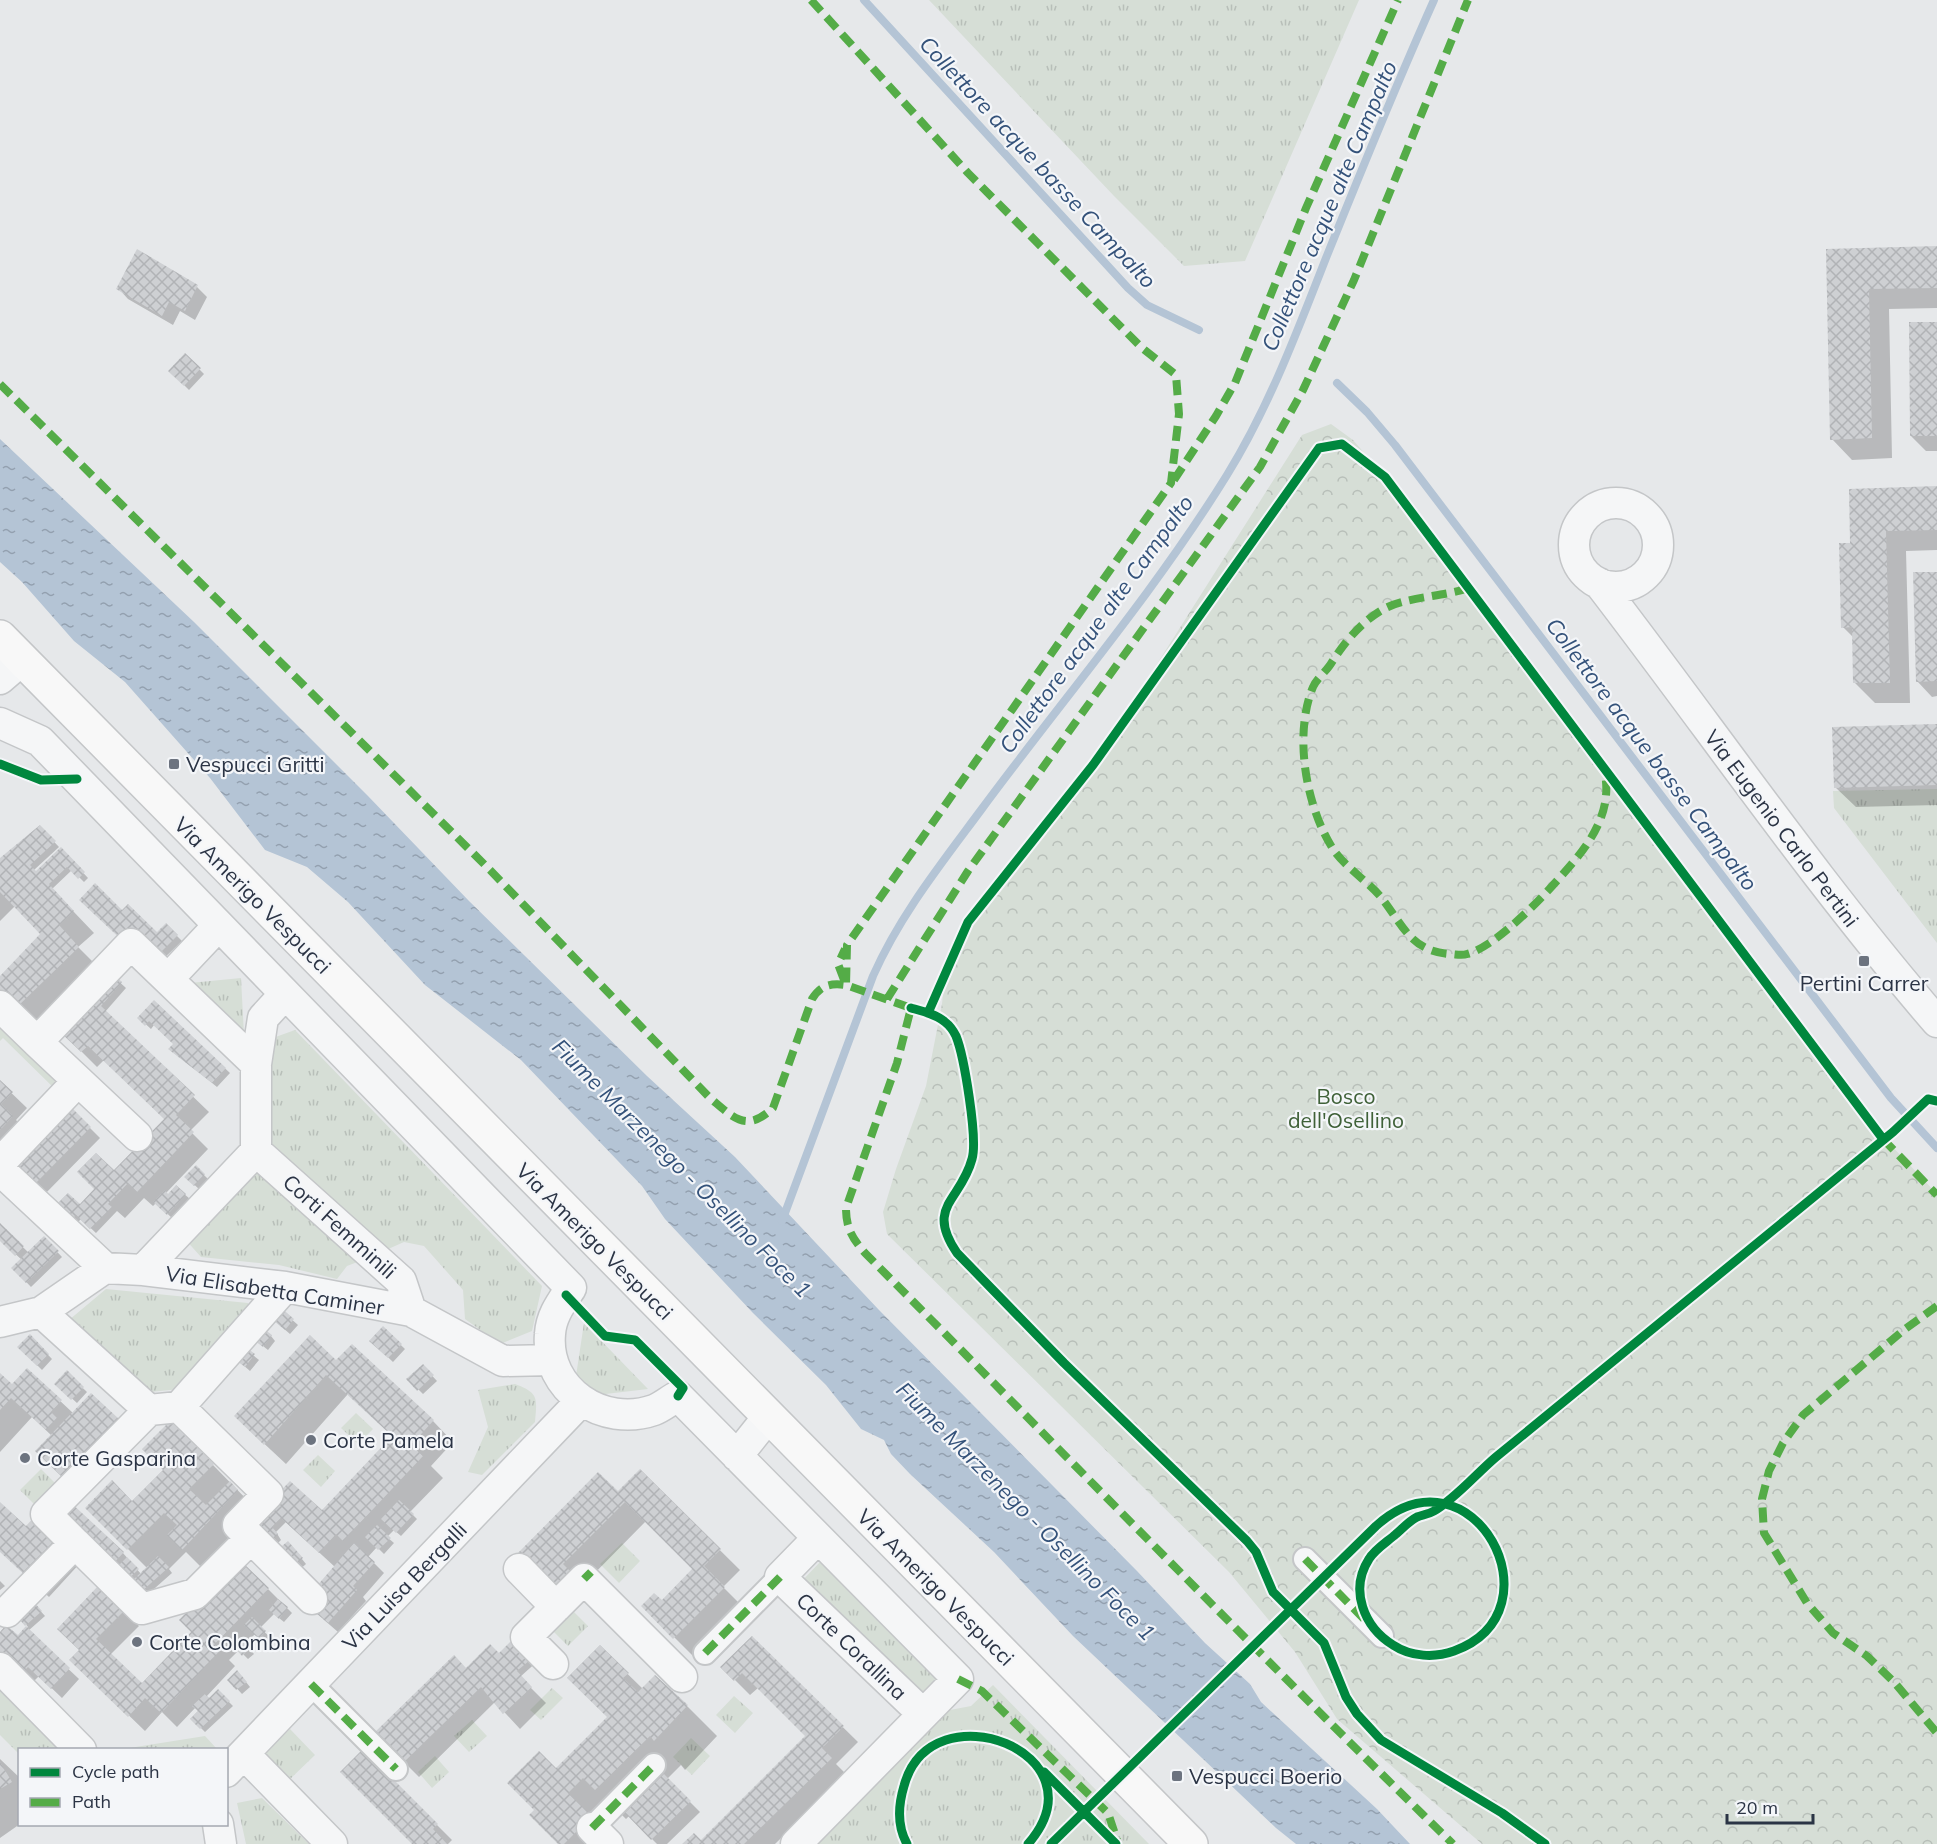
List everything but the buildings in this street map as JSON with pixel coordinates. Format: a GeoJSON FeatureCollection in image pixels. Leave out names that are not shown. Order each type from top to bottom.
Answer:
{"type":"FeatureCollection","features":[{"type":"Feature","properties":{"kind":"main road","name":"Via Amerigo Vespucci"},"geometry":{"type":"LineString","coordinates":[[7,659],[768,1417],[1191,1844]]}},
{"type":"Feature","properties":{"kind":"street"},"geometry":{"type":"LineString","coordinates":[[1634,628],[1647,574],[1656,558],[1658,539],[1648,516],[1627,503],[1601,504],[1582,520],[1574,543],[1581,567],[1599,584],[1625,587],[1647,574]]}},
{"type":"Feature","properties":{"kind":"street","name":"Via Eugenio Carlo Pertini"},"geometry":{"type":"LineString","coordinates":[[1599,584],[1634,628],[1800,855],[1878,954],[1937,1022]]}},
{"type":"Feature","properties":{"kind":"street"},"geometry":{"type":"LineString","coordinates":[[0,723],[40,741],[284,995],[571,1288],[556,1309],[550,1334],[552,1360],[563,1383],[581,1401],[604,1413],[630,1415],[655,1410],[678,1396],[818,1538]]}},
{"type":"Feature","properties":{"kind":"street"},"geometry":{"type":"LineString","coordinates":[[168,979],[218,926]]}},
{"type":"Feature","properties":{"kind":"street"},"geometry":{"type":"LineString","coordinates":[[37,1042],[131,944],[256,1064]]}},
{"type":"Feature","properties":{"kind":"street"},"geometry":{"type":"LineString","coordinates":[[143,1270],[256,1150],[256,1064],[263,1018],[284,995]]}},
{"type":"Feature","properties":{"kind":"street"},"geometry":{"type":"LineString","coordinates":[[0,1006],[136,1137]]}},
{"type":"Feature","properties":{"kind":"street"},"geometry":{"type":"LineString","coordinates":[[0,1163],[78,1081]]}},
{"type":"Feature","properties":{"kind":"street","name":"Corti Femminili"},"geometry":{"type":"LineString","coordinates":[[256,1150],[401,1281],[411,1311]]}},
{"type":"Feature","properties":{"kind":"street"},"geometry":{"type":"LineString","coordinates":[[0,1170],[105,1268],[41,1312],[0,1322]]}},
{"type":"Feature","properties":{"kind":"street","name":"Via Elisabetta Caminer"},"geometry":{"type":"LineString","coordinates":[[105,1268],[143,1270],[285,1287],[411,1311],[503,1361],[552,1360]]}},
{"type":"Feature","properties":{"kind":"street"},"geometry":{"type":"LineString","coordinates":[[179,1407],[268,1494],[245,1532],[195,1594],[142,1609],[46,1514],[149,1410],[179,1407],[285,1287]]}},
{"type":"Feature","properties":{"kind":"street"},"geometry":{"type":"LineString","coordinates":[[41,1312],[149,1410]]}},
{"type":"Feature","properties":{"kind":"street","name":"Via Luisa Bergalli"},"geometry":{"type":"LineString","coordinates":[[235,1762],[581,1401]]}},
{"type":"Feature","properties":{"kind":"street"},"geometry":{"type":"LineString","coordinates":[[737,1456],[768,1417]]}},
{"type":"Feature","properties":{"kind":"street"},"geometry":{"type":"LineString","coordinates":[[245,1532],[312,1599]]}},
{"type":"Feature","properties":{"kind":"street","name":"Corte Corallina"},"geometry":{"type":"LineString","coordinates":[[705,1653],[818,1538],[958,1679],[796,1844]]}},
{"type":"Feature","properties":{"kind":"street"},"geometry":{"type":"LineString","coordinates":[[7,1612],[75,1543]]}},
{"type":"Feature","properties":{"kind":"street"},"geometry":{"type":"LineString","coordinates":[[1305,1559],[1382,1636]]}},
{"type":"Feature","properties":{"kind":"street"},"geometry":{"type":"LineString","coordinates":[[519,1569],[556,1606]]}},
{"type":"Feature","properties":{"kind":"street"},"geometry":{"type":"LineString","coordinates":[[553,1664],[526,1637],[587,1575],[682,1677]]}},
{"type":"Feature","properties":{"kind":"street","name":"Corte Corallina"},"geometry":{"type":"LineString","coordinates":[[780,1577],[923,1714]]}},
{"type":"Feature","properties":{"kind":"street"},"geometry":{"type":"LineString","coordinates":[[0,1668],[80,1748]]}},
{"type":"Feature","properties":{"kind":"street"},"geometry":{"type":"LineString","coordinates":[[311,1684],[396,1769]]}},
{"type":"Feature","properties":{"kind":"street"},"geometry":{"type":"LineString","coordinates":[[235,1762],[332,1844]]}},
{"type":"Feature","properties":{"kind":"street"},"geometry":{"type":"LineString","coordinates":[[600,1836],[654,1765]]}},
{"type":"Feature","properties":{"kind":"street"},"geometry":{"type":"LineString","coordinates":[[218,1826],[221,1844]]}},
{"type":"Feature","properties":{"kind":"green space"},"geometry":{"type":"Polygon","coordinates":[[[929,0],[1359,0],[1245,261],[1184,266],[1114,196],[929,0]]]}},
{"type":"Feature","properties":{"kind":"green space","name":"Bosco dell'Osellino"},"geometry":{"type":"Polygon","coordinates":[[[1331,424],[1353,440],[1385,477],[1604,766],[1856,1108],[1937,1194],[1937,1844],[1482,1844],[1337,1719],[1295,1652],[1229,1572],[887,1234],[883,1212],[926,1086],[942,1004],[945,973],[955,945],[973,915],[1093,765],[1302,435],[1331,424]]]}},
{"type":"Feature","properties":{"kind":"green space"},"geometry":{"type":"Polygon","coordinates":[[[1937,789],[1937,943],[1834,808],[1833,791],[1937,789]]]}},
{"type":"Feature","properties":{"kind":"green space"},"geometry":{"type":"Polygon","coordinates":[[[241,978],[244,1035],[190,983],[241,978]]]}},
{"type":"Feature","properties":{"kind":"green space"},"geometry":{"type":"Polygon","coordinates":[[[0,1026],[64,1088],[59,1093],[3,1038],[0,1041],[0,1026]]]}},
{"type":"Feature","properties":{"kind":"green space"},"geometry":{"type":"Polygon","coordinates":[[[295,1030],[542,1286],[532,1331],[500,1344],[465,1319],[463,1290],[424,1246],[404,1242],[386,1250],[269,1144],[270,1039],[295,1030]]]}},
{"type":"Feature","properties":{"kind":"green space"},"geometry":{"type":"Polygon","coordinates":[[[258,1170],[360,1261],[347,1266],[337,1279],[279,1265],[201,1257],[184,1238],[258,1170]]]}},
{"type":"Feature","properties":{"kind":"green space"},"geometry":{"type":"Polygon","coordinates":[[[106,1289],[248,1303],[249,1315],[180,1389],[150,1392],[69,1320],[106,1289]]]}},
{"type":"Feature","properties":{"kind":"green space"},"geometry":{"type":"Polygon","coordinates":[[[584,1323],[648,1389],[597,1395],[576,1376],[584,1323]]]}},
{"type":"Feature","properties":{"kind":"green space"},"geometry":{"type":"Polygon","coordinates":[[[515,1384],[529,1390],[535,1397],[535,1422],[482,1475],[468,1472],[488,1427],[478,1390],[515,1384]]]}},
{"type":"Feature","properties":{"kind":"green space"},"geometry":{"type":"Polygon","coordinates":[[[356,1413],[373,1429],[358,1444],[341,1428],[356,1413]]]}},
{"type":"Feature","properties":{"kind":"green space"},"geometry":{"type":"Polygon","coordinates":[[[318,1455],[335,1471],[321,1487],[303,1470],[318,1455]]]}},
{"type":"Feature","properties":{"kind":"green space"},"geometry":{"type":"Polygon","coordinates":[[[41,1469],[58,1486],[37,1507],[20,1490],[41,1469]]]}},
{"type":"Feature","properties":{"kind":"green space"},"geometry":{"type":"Polygon","coordinates":[[[622,1543],[640,1561],[619,1583],[600,1564],[622,1543]]]}},
{"type":"Feature","properties":{"kind":"green space"},"geometry":{"type":"Polygon","coordinates":[[[820,1562],[940,1678],[927,1692],[911,1690],[800,1583],[820,1562]]]}},
{"type":"Feature","properties":{"kind":"green space"},"geometry":{"type":"Polygon","coordinates":[[[574,1612],[588,1626],[568,1646],[553,1631],[574,1612]]]}},
{"type":"Feature","properties":{"kind":"green space"},"geometry":{"type":"Polygon","coordinates":[[[993,1685],[1149,1844],[818,1844],[950,1710],[971,1706],[993,1685]]]}},
{"type":"Feature","properties":{"kind":"green space"},"geometry":{"type":"Polygon","coordinates":[[[552,1688],[563,1698],[541,1720],[530,1710],[552,1688]]]}},
{"type":"Feature","properties":{"kind":"green space"},"geometry":{"type":"Polygon","coordinates":[[[0,1689],[60,1748],[18,1748],[18,1753],[0,1735],[0,1689]]]}},
{"type":"Feature","properties":{"kind":"green space"},"geometry":{"type":"Polygon","coordinates":[[[734,1696],[753,1713],[735,1733],[716,1715],[734,1696]]]}},
{"type":"Feature","properties":{"kind":"green space"},"geometry":{"type":"Polygon","coordinates":[[[472,1720],[487,1736],[469,1752],[454,1736],[472,1720]]]}},
{"type":"Feature","properties":{"kind":"green space"},"geometry":{"type":"Polygon","coordinates":[[[290,1729],[315,1755],[287,1782],[262,1756],[290,1729]]]}},
{"type":"Feature","properties":{"kind":"green space"},"geometry":{"type":"Polygon","coordinates":[[[205,1736],[216,1748],[129,1748],[205,1736]]]}},
{"type":"Feature","properties":{"kind":"green space"},"geometry":{"type":"Polygon","coordinates":[[[691,1738],[710,1756],[692,1775],[673,1757],[691,1738]]]}},
{"type":"Feature","properties":{"kind":"green space"},"geometry":{"type":"Polygon","coordinates":[[[435,1756],[449,1772],[432,1788],[418,1772],[435,1756]]]}},
{"type":"Feature","properties":{"kind":"green space"},"geometry":{"type":"Polygon","coordinates":[[[262,1798],[309,1844],[246,1844],[237,1803],[262,1798]]]}},
{"type":"Feature","properties":{"kind":"water","name":"Fiume Marzenego - Osellino Foce 1"},"geometry":{"type":"Polygon","coordinates":[[[0,439],[194,622],[469,901],[647,1076],[735,1157],[879,1310],[1205,1643],[1250,1684],[1261,1702],[1377,1809],[1410,1844],[1296,1844],[1276,1828],[1073,1636],[994,1552],[910,1474],[891,1454],[884,1440],[861,1429],[826,1385],[753,1313],[665,1219],[642,1186],[521,1060],[425,985],[348,902],[307,867],[265,850],[210,778],[125,682],[74,641],[22,582],[0,562],[0,439]]]}},
{"type":"Feature","properties":{"kind":"waterway","name":"Collettore acque basse Campalto"},"geometry":{"type":"LineString","coordinates":[[864,0],[1128,288],[1147,305],[1199,330]]}},
{"type":"Feature","properties":{"kind":"waterway","name":"Collettore acque alte Campalto"},"geometry":{"type":"LineString","coordinates":[[782,1221],[873,976],[908,911],[951,850],[1169,562],[1227,475],[1256,423],[1281,369],[1434,0]]}},
{"type":"Feature","properties":{"kind":"waterway","name":"Collettore acque basse Campalto"},"geometry":{"type":"LineString","coordinates":[[1337,383],[1367,412],[1395,445],[1891,1098],[1937,1148]]}},
{"type":"Feature","properties":{"kind":"marked path"},"geometry":{"type":"LineString","coordinates":[[811,0],[968,173],[1141,347],[1176,375],[1179,414],[1171,483],[847,945],[846,985],[911,1008],[897,1063],[846,1208],[849,1227],[853,1237],[865,1253],[1231,1624],[1453,1844]]}},
{"type":"Feature","properties":{"kind":"marked path"},"geometry":{"type":"LineString","coordinates":[[1174,480],[1235,383],[1306,208],[1398,0]]}},
{"type":"Feature","properties":{"kind":"marked path"},"geometry":{"type":"LineString","coordinates":[[887,999],[968,871],[1260,467],[1303,390],[1354,280],[1468,0]]}},
{"type":"Feature","properties":{"kind":"marked path"},"geometry":{"type":"LineString","coordinates":[[0,384],[490,870],[710,1098],[733,1117],[740,1120],[755,1120],[773,1108],[812,999],[826,986],[846,985],[838,964],[845,949]]}},
{"type":"Feature","properties":{"kind":"marked path"},"geometry":{"type":"LineString","coordinates":[[1469,588],[1401,602],[1382,610],[1354,633],[1313,687],[1304,727],[1306,771],[1317,815],[1335,852],[1380,896],[1408,934],[1416,941],[1436,952],[1465,955],[1478,950],[1514,924],[1575,860],[1600,820],[1606,790],[1605,774]]}},
{"type":"Feature","properties":{"kind":"marked path"},"geometry":{"type":"LineString","coordinates":[[1883,1139],[1937,1195]]}},
{"type":"Feature","properties":{"kind":"marked path"},"geometry":{"type":"LineString","coordinates":[[1937,1306],[1905,1329],[1803,1415],[1783,1443],[1769,1471],[1762,1499],[1764,1533],[1807,1603],[1833,1633],[1867,1656],[1894,1682],[1937,1733]]}},
{"type":"Feature","properties":{"kind":"marked path"},"geometry":{"type":"LineString","coordinates":[[1305,1559],[1364,1619]]}},
{"type":"Feature","properties":{"kind":"marked path"},"geometry":{"type":"LineString","coordinates":[[584,1579],[591,1572]]}},
{"type":"Feature","properties":{"kind":"marked path"},"geometry":{"type":"LineString","coordinates":[[705,1653],[780,1577]]}},
{"type":"Feature","properties":{"kind":"marked path"},"geometry":{"type":"LineString","coordinates":[[958,1679],[982,1691],[1108,1813],[1117,1840]]}},
{"type":"Feature","properties":{"kind":"marked path"},"geometry":{"type":"LineString","coordinates":[[311,1684],[396,1769]]}},
{"type":"Feature","properties":{"kind":"marked path"},"geometry":{"type":"LineString","coordinates":[[592,1828],[654,1765]]}},
{"type":"Feature","properties":{"kind":"cycle path"},"geometry":{"type":"LineString","coordinates":[[928,1013],[968,922],[1093,765],[1319,448],[1342,444],[1385,477],[1883,1139]]}},
{"type":"Feature","properties":{"kind":"cycle path"},"geometry":{"type":"LineString","coordinates":[[0,764],[41,780],[77,779]]}},
{"type":"Feature","properties":{"kind":"cycle path"},"geometry":{"type":"LineString","coordinates":[[911,1008],[929,1013],[947,1023],[956,1036],[966,1078],[972,1117],[972,1159],[961,1185],[948,1204],[944,1224],[957,1253],[1064,1363],[1247,1541],[1256,1552],[1273,1592],[1324,1643],[1346,1697],[1357,1714],[1381,1740],[1502,1813],[1545,1844]]}},
{"type":"Feature","properties":{"kind":"cycle path"},"geometry":{"type":"LineString","coordinates":[[1051,1844],[1376,1526],[1411,1505],[1444,1504],[1472,1517],[1492,1541],[1503,1571],[1502,1603],[1486,1631],[1454,1651],[1439,1655],[1415,1654],[1393,1645],[1374,1628],[1363,1607],[1360,1583],[1369,1559],[1411,1521],[1434,1511],[1442,1506],[1450,1500],[1496,1457],[1893,1132],[1928,1099],[1937,1101]]}},
{"type":"Feature","properties":{"kind":"cycle path"},"geometry":{"type":"LineString","coordinates":[[566,1295],[605,1336],[635,1340],[683,1388],[678,1396]]}},
{"type":"Feature","properties":{"kind":"cycle path"},"geometry":{"type":"LineString","coordinates":[[907,1844],[900,1823],[901,1801],[904,1786],[920,1756],[946,1740],[976,1736],[1006,1743],[1031,1759],[1046,1782],[1046,1811],[1028,1844]]}},
{"type":"Feature","properties":{"kind":"cycle path"},"geometry":{"type":"LineString","coordinates":[[1044,1772],[1116,1844]]}},
{"type":"Feature","properties":{"kind":"place","name":"Vespucci Gritti"},"geometry":{"type":"Point","coordinates":[174,764]}},
{"type":"Feature","properties":{"kind":"place","name":"Pertini Carrer"},"geometry":{"type":"Point","coordinates":[1864,961]}},
{"type":"Feature","properties":{"kind":"place","name":"Corte Pamela"},"geometry":{"type":"Point","coordinates":[311,1440]}},
{"type":"Feature","properties":{"kind":"place","name":"Corte Gasparina"},"geometry":{"type":"Point","coordinates":[25,1458]}},
{"type":"Feature","properties":{"kind":"place","name":"Corte Colombina"},"geometry":{"type":"Point","coordinates":[137,1642]}},
{"type":"Feature","properties":{"kind":"place","name":"Vespucci Boerio"},"geometry":{"type":"Point","coordinates":[1177,1776]}}]}
